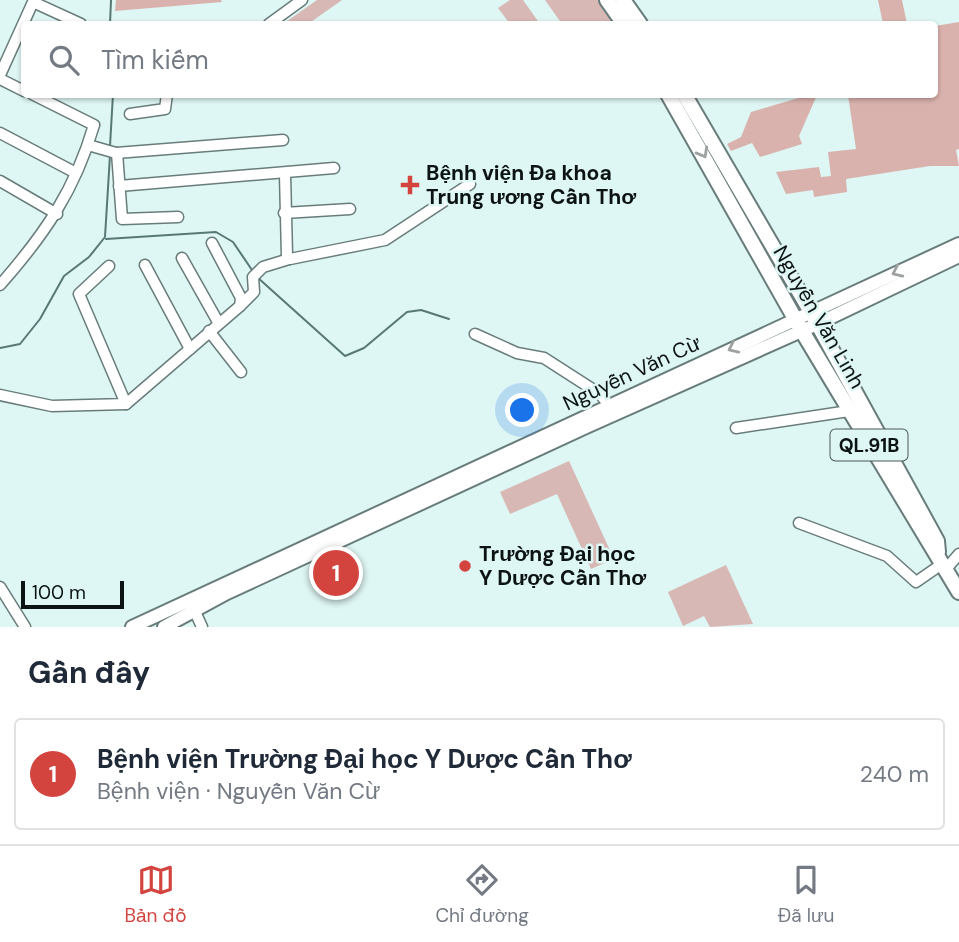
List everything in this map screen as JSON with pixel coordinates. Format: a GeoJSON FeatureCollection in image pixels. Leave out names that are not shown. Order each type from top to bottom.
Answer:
{"type":"FeatureCollection","features":[{"type":"Feature","properties":{"kind":"highway"},"geometry":{"type":"LineString","coordinates":[[607,0],[622,21]]}},
{"type":"Feature","properties":{"kind":"highway"},"geometry":{"type":"LineString","coordinates":[[623,0],[638,21]]}},
{"type":"Feature","properties":{"kind":"highway","name":"Nguyễn Văn Linh"},"geometry":{"type":"LineString","coordinates":[[670,98],[798,325],[928,545],[959,592]]}},
{"type":"Feature","properties":{"kind":"highway","name":"Nguyễn Văn Linh"},"geometry":{"type":"LineString","coordinates":[[686,98],[814,318],[937,541],[942,563]]}},
{"type":"Feature","properties":{"kind":"main road","name":"Nguyễn Văn Cừ"},"geometry":{"type":"LineString","coordinates":[[814,318],[959,244]]}},
{"type":"Feature","properties":{"kind":"main road","name":"Nguyễn Văn Cừ"},"geometry":{"type":"LineString","coordinates":[[164,627],[192,605],[609,405],[959,256]]}},
{"type":"Feature","properties":{"kind":"main road","name":"Nguyễn Văn Cừ"},"geometry":{"type":"LineString","coordinates":[[132,627],[192,605],[566,436],[798,325]]}},
{"type":"Feature","properties":{"kind":"street"},"geometry":{"type":"LineString","coordinates":[[273,21],[302,0]]}},
{"type":"Feature","properties":{"kind":"street"},"geometry":{"type":"LineString","coordinates":[[22,21],[33,2],[74,21]]}},
{"type":"Feature","properties":{"kind":"street"},"geometry":{"type":"LineString","coordinates":[[21,24],[4,54],[0,77],[21,89]]}},
{"type":"Feature","properties":{"kind":"street"},"geometry":{"type":"LineString","coordinates":[[0,285],[57,214],[88,145],[94,125],[40,98]]}},
{"type":"Feature","properties":{"kind":"street"},"geometry":{"type":"LineString","coordinates":[[130,114],[165,109],[166,98]]}},
{"type":"Feature","properties":{"kind":"street"},"geometry":{"type":"LineString","coordinates":[[0,133],[76,173]]}},
{"type":"Feature","properties":{"kind":"street"},"geometry":{"type":"LineString","coordinates":[[88,145],[114,153],[283,140]]}},
{"type":"Feature","properties":{"kind":"street"},"geometry":{"type":"LineString","coordinates":[[114,153],[121,216],[124,220],[178,217]]}},
{"type":"Feature","properties":{"kind":"street"},"geometry":{"type":"LineString","coordinates":[[119,186],[334,168]]}},
{"type":"Feature","properties":{"kind":"street"},"geometry":{"type":"LineString","coordinates":[[285,174],[284,212],[289,259]]}},
{"type":"Feature","properties":{"kind":"street"},"geometry":{"type":"LineString","coordinates":[[0,181],[57,214]]}},
{"type":"Feature","properties":{"kind":"street"},"geometry":{"type":"LineString","coordinates":[[0,395],[51,406],[126,404],[254,292],[256,273],[289,259],[385,240],[470,184]]}},
{"type":"Feature","properties":{"kind":"street"},"geometry":{"type":"LineString","coordinates":[[284,212],[350,209]]}},
{"type":"Feature","properties":{"kind":"street"},"geometry":{"type":"LineString","coordinates":[[212,243],[241,298],[240,306]]}},
{"type":"Feature","properties":{"kind":"street"},"geometry":{"type":"LineString","coordinates":[[182,258],[218,322]]}},
{"type":"Feature","properties":{"kind":"street"},"geometry":{"type":"LineString","coordinates":[[145,265],[190,349]]}},
{"type":"Feature","properties":{"kind":"street"},"geometry":{"type":"LineString","coordinates":[[110,266],[79,294],[126,404]]}},
{"type":"Feature","properties":{"kind":"street"},"geometry":{"type":"LineString","coordinates":[[209,331],[241,372]]}},
{"type":"Feature","properties":{"kind":"street"},"geometry":{"type":"LineString","coordinates":[[475,334],[517,353],[544,358],[600,394],[609,405]]}},
{"type":"Feature","properties":{"kind":"street"},"geometry":{"type":"LineString","coordinates":[[736,428],[849,411]]}},
{"type":"Feature","properties":{"kind":"street"},"geometry":{"type":"LineString","coordinates":[[799,523],[887,556],[916,582],[959,554]]}},
{"type":"Feature","properties":{"kind":"street"},"geometry":{"type":"LineString","coordinates":[[0,587],[25,627]]}},
{"type":"Feature","properties":{"kind":"street"},"geometry":{"type":"LineString","coordinates":[[192,605],[202,627]]}},
{"type":"Feature","properties":{"kind":"shaded area"},"geometry":{"type":"Polygon","coordinates":[[[116,0],[221,0],[222,2],[115,11],[116,0]]]}},
{"type":"Feature","properties":{"kind":"shaded area"},"geometry":{"type":"Polygon","coordinates":[[[317,0],[342,0],[312,21],[287,21],[317,0]]]}},
{"type":"Feature","properties":{"kind":"shaded area"},"geometry":{"type":"Polygon","coordinates":[[[510,0],[523,0],[538,21],[508,21],[498,8],[510,0]]]}},
{"type":"Feature","properties":{"kind":"shaded area"},"geometry":{"type":"Polygon","coordinates":[[[545,0],[598,0],[613,21],[560,21],[545,0]]]}},
{"type":"Feature","properties":{"kind":"shaded area"},"geometry":{"type":"Polygon","coordinates":[[[878,0],[902,0],[906,21],[882,21],[878,0]]]}},
{"type":"Feature","properties":{"kind":"shaded area"},"geometry":{"type":"Polygon","coordinates":[[[959,22],[959,149],[956,150],[959,166],[930,166],[846,179],[847,192],[814,197],[813,190],[786,194],[776,172],[819,167],[821,177],[831,176],[828,152],[856,149],[848,98],[938,98],[938,26],[959,22]]]}},
{"type":"Feature","properties":{"kind":"shaded area"},"geometry":{"type":"Polygon","coordinates":[[[798,98],[816,98],[799,136],[802,144],[760,157],[752,143],[731,151],[727,144],[741,137],[751,112],[798,98]]]}},
{"type":"Feature","properties":{"kind":"shaded area"},"geometry":{"type":"Polygon","coordinates":[[[569,461],[614,559],[591,569],[557,494],[510,514],[500,492],[569,461]]]}},
{"type":"Feature","properties":{"kind":"shaded area"},"geometry":{"type":"Polygon","coordinates":[[[726,565],[753,624],[710,627],[704,616],[683,626],[668,592],[726,565]]]}},
{"type":"Feature","properties":{"kind":"waterway"},"geometry":{"type":"LineString","coordinates":[[110,21],[111,0]]}},
{"type":"Feature","properties":{"kind":"waterway"},"geometry":{"type":"LineString","coordinates":[[110,146],[113,98]]}},
{"type":"Feature","properties":{"kind":"waterway"},"geometry":{"type":"LineString","coordinates":[[0,348],[20,344],[40,319],[64,276],[89,257],[105,237],[110,155]]}},
{"type":"Feature","properties":{"kind":"waterway"},"geometry":{"type":"LineString","coordinates":[[106,239],[216,232],[233,242],[254,273]]}},
{"type":"Feature","properties":{"kind":"waterway"},"geometry":{"type":"LineString","coordinates":[[257,277],[345,356],[364,348],[407,312],[421,310],[449,319]]}},
{"type":"Feature","properties":{"kind":"place","name":"Bệnh viện Đa khoa Trung ương Cần Thơ"},"geometry":{"type":"Point","coordinates":[410,185]}},
{"type":"Feature","properties":{"kind":"place","name":"Trường Đại học Y Dược Cần Thơ"},"geometry":{"type":"Point","coordinates":[465,566]}},
{"type":"Feature","properties":{"kind":"place","name":"Bệnh viện Trường Đại học Y Dược Cần Thơ"},"geometry":{"type":"Point","coordinates":[336,573]}}]}
